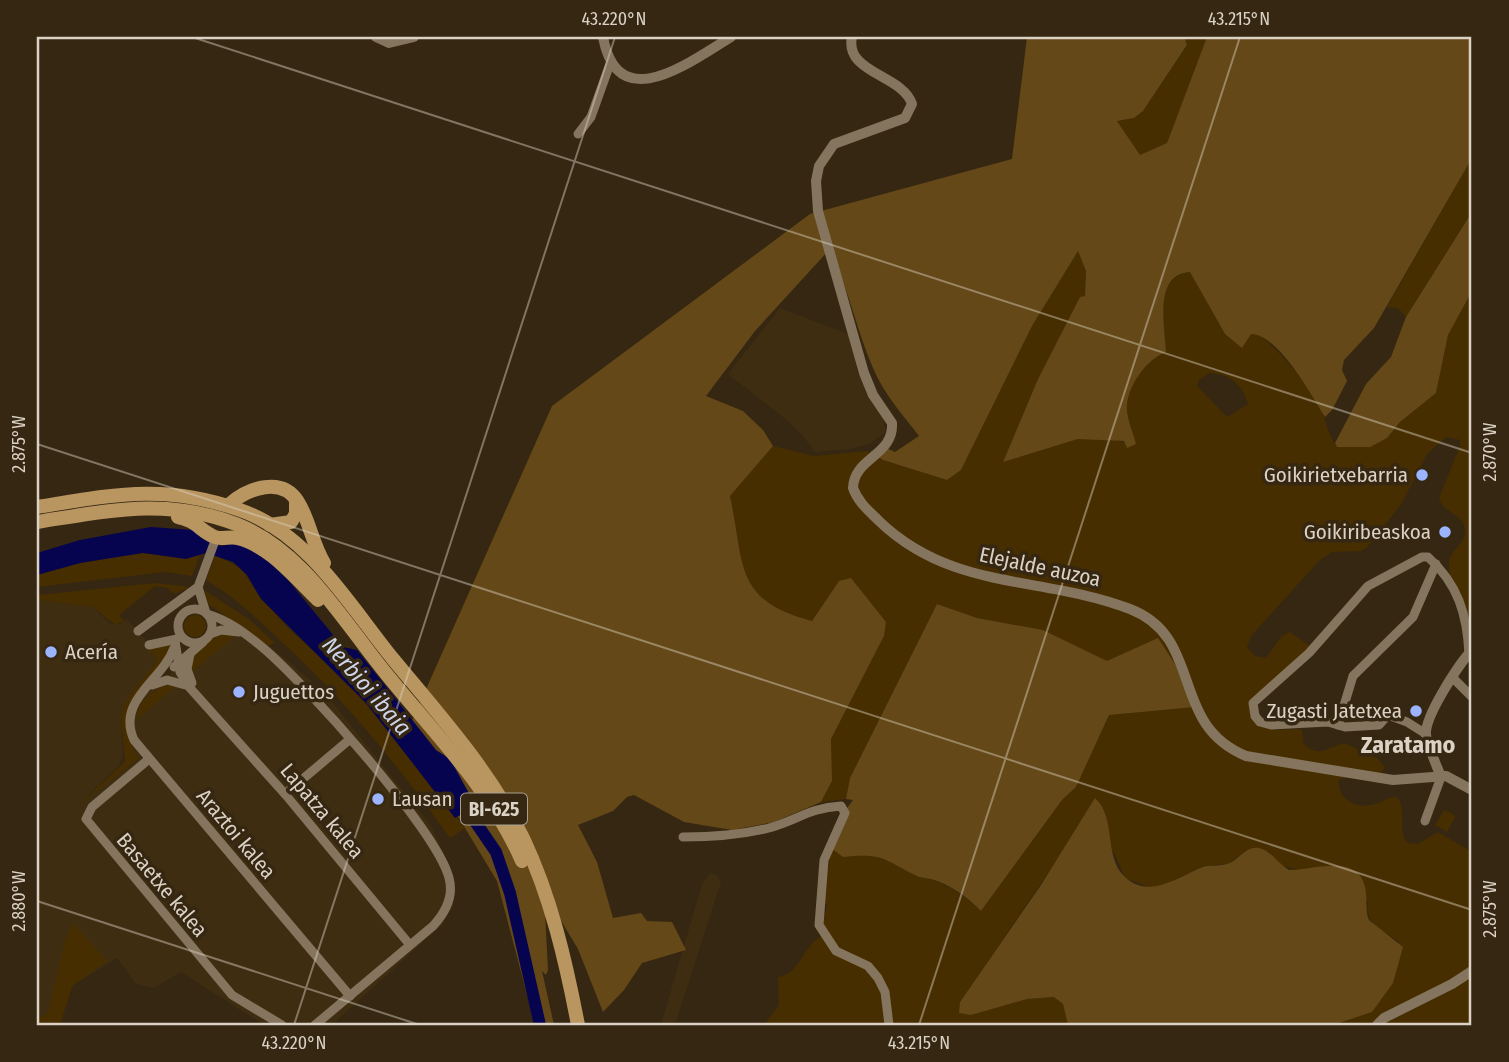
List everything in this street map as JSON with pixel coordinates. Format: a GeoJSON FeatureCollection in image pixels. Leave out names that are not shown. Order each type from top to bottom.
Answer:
{"type":"FeatureCollection","features":[{"type":"Feature","properties":{"kind":"main road"},"geometry":{"type":"LineString","coordinates":[[230,505],[250,490],[265,486],[295,497],[312,541],[344,595]]}},
{"type":"Feature","properties":{"kind":"main road","name":"BI-625"},"geometry":{"type":"LineString","coordinates":[[37,507],[118,494],[159,492],[220,503],[241,510],[270,525],[309,555],[467,749],[501,797],[523,838],[546,894],[574,1003]]}},
{"type":"Feature","properties":{"kind":"main road"},"geometry":{"type":"LineString","coordinates":[[270,525],[291,522],[298,507],[295,497]]}},
{"type":"Feature","properties":{"kind":"main road","name":"BI-625"},"geometry":{"type":"LineString","coordinates":[[37,523],[139,507],[192,512],[236,524],[262,537],[298,566],[332,604],[468,774],[507,830],[537,897],[574,1003]]}},
{"type":"Feature","properties":{"kind":"main road"},"geometry":{"type":"LineString","coordinates":[[37,523],[129,515],[173,516],[218,531],[267,553],[362,644]]}},
{"type":"Feature","properties":{"kind":"main road"},"geometry":{"type":"LineString","coordinates":[[574,1003],[580,1025]]}},
{"type":"Feature","properties":{"kind":"street"},"geometry":{"type":"LineString","coordinates":[[376,37],[389,43],[414,37]]}},
{"type":"Feature","properties":{"kind":"street"},"geometry":{"type":"LineString","coordinates":[[578,134],[591,117],[610,64],[603,37]]}},
{"type":"Feature","properties":{"kind":"street"},"geometry":{"type":"LineString","coordinates":[[610,64],[627,78],[647,79],[696,57],[731,37]]}},
{"type":"Feature","properties":{"kind":"street","name":"Elejalde auzoa"},"geometry":{"type":"LineString","coordinates":[[852,37],[851,43],[857,59],[905,90],[912,104],[905,118],[834,144],[823,159],[816,181],[818,211],[864,373],[873,395],[892,423],[888,446],[855,475],[853,488],[864,507],[914,550],[969,573],[995,580],[1066,589],[1146,616],[1159,627],[1175,649],[1199,715],[1208,731],[1224,747],[1245,757],[1393,780],[1453,778],[1472,790]]}},
{"type":"Feature","properties":{"kind":"street"},"geometry":{"type":"LineString","coordinates":[[204,702],[189,686],[177,664],[177,625],[203,573],[218,531]]}},
{"type":"Feature","properties":{"kind":"street"},"geometry":{"type":"LineString","coordinates":[[1425,821],[1441,777],[1426,734],[1430,715],[1471,652],[1456,590],[1436,564],[1428,558],[1422,558],[1368,586],[1317,644],[1256,698],[1252,709],[1260,722],[1271,725],[1328,722],[1338,725],[1379,724],[1388,715],[1407,722],[1426,734]]}},
{"type":"Feature","properties":{"kind":"street"},"geometry":{"type":"LineString","coordinates":[[1338,725],[1353,676],[1413,617],[1436,564]]}},
{"type":"Feature","properties":{"kind":"street"},"geometry":{"type":"LineString","coordinates":[[147,687],[207,638],[212,624],[195,590]]}},
{"type":"Feature","properties":{"kind":"street"},"geometry":{"type":"LineString","coordinates":[[138,631],[195,590]]}},
{"type":"Feature","properties":{"kind":"street"},"geometry":{"type":"LineString","coordinates":[[182,614],[191,609],[227,621],[295,677],[426,835],[450,880],[450,894],[442,916],[315,1025]]}},
{"type":"Feature","properties":{"kind":"street"},"geometry":{"type":"LineString","coordinates":[[149,645],[194,643],[228,629],[244,634]]}},
{"type":"Feature","properties":{"kind":"street"},"geometry":{"type":"LineString","coordinates":[[147,687],[166,667],[177,642]]}},
{"type":"Feature","properties":{"kind":"street"},"geometry":{"type":"LineString","coordinates":[[190,654],[187,674],[204,702]]}},
{"type":"Feature","properties":{"kind":"street"},"geometry":{"type":"LineString","coordinates":[[1453,678],[1472,697]]}},
{"type":"Feature","properties":{"kind":"street"},"geometry":{"type":"LineString","coordinates":[[147,687],[162,680],[189,686]]}},
{"type":"Feature","properties":{"kind":"street","name":"Araztoi kalea"},"geometry":{"type":"LineString","coordinates":[[147,687],[134,702],[129,726],[134,740],[350,996]]}},
{"type":"Feature","properties":{"kind":"street","name":"Lapatza kalea"},"geometry":{"type":"LineString","coordinates":[[204,702],[285,794],[410,945]]}},
{"type":"Feature","properties":{"kind":"street"},"geometry":{"type":"LineString","coordinates":[[285,794],[349,740]]}},
{"type":"Feature","properties":{"kind":"street","name":"Basaetxe kalea"},"geometry":{"type":"LineString","coordinates":[[149,760],[92,807],[86,819],[232,995],[282,1025]]}},
{"type":"Feature","properties":{"kind":"street"},"geometry":{"type":"LineString","coordinates":[[683,837],[714,837],[771,827],[819,807],[841,806],[845,813],[824,860],[819,925],[836,951],[868,966],[878,978],[885,992],[889,1025]]}},
{"type":"Feature","properties":{"kind":"street"},"geometry":{"type":"LineString","coordinates":[[1377,1025],[1384,1018],[1472,971]]}},
{"type":"Feature","properties":{"kind":"shaded area"},"geometry":{"type":"Polygon","coordinates":[[[1027,37],[1184,37],[1187,45],[1143,111],[1134,118],[1117,121],[1140,155],[1167,143],[1207,37],[1472,37],[1472,158],[1374,328],[1344,360],[1342,370],[1347,381],[1332,410],[1325,417],[1293,368],[1272,344],[1251,334],[1242,348],[1225,334],[1190,272],[1178,275],[1170,282],[1166,292],[1163,316],[1166,352],[1146,366],[1128,397],[1128,414],[1136,444],[1127,448],[1124,441],[1078,439],[1003,462],[1038,379],[1080,297],[1085,296],[1086,271],[1078,251],[1032,326],[961,470],[947,480],[883,460],[870,452],[882,446],[895,452],[919,436],[877,377],[829,250],[755,331],[706,396],[743,411],[763,430],[773,446],[730,496],[742,560],[755,590],[768,602],[786,612],[812,621],[839,581],[851,578],[886,622],[884,636],[831,739],[832,781],[821,802],[774,822],[732,830],[684,822],[634,795],[627,797],[613,811],[578,825],[597,862],[613,918],[641,913],[647,921],[672,922],[686,950],[642,963],[624,990],[603,1012],[578,949],[557,914],[545,913],[548,970],[546,975],[542,971],[554,1025],[535,1025],[497,881],[407,732],[552,406],[810,214],[1012,159],[1027,37]]]}},
{"type":"Feature","properties":{"kind":"shaded area"},"geometry":{"type":"Polygon","coordinates":[[[1184,37],[1207,37],[1167,143],[1140,155],[1117,121],[1134,118],[1143,111],[1187,46],[1184,37]]]}},
{"type":"Feature","properties":{"kind":"shaded area"},"geometry":{"type":"Polygon","coordinates":[[[1472,158],[1472,212],[1406,317],[1398,308],[1387,307],[1472,158]]]}},
{"type":"Feature","properties":{"kind":"shaded area"},"geometry":{"type":"Polygon","coordinates":[[[1472,212],[1472,291],[1448,335],[1436,393],[1400,422],[1387,438],[1370,447],[1337,447],[1335,443],[1366,384],[1391,357],[1406,317],[1472,212]]]}},
{"type":"Feature","properties":{"kind":"shaded area"},"geometry":{"type":"Polygon","coordinates":[[[1078,250],[1086,271],[1085,297],[1080,297],[1038,379],[1003,462],[1078,439],[1099,438],[1135,444],[1128,414],[1128,397],[1146,366],[1166,352],[1163,316],[1166,292],[1170,282],[1178,275],[1190,272],[1225,334],[1241,347],[1251,334],[1257,334],[1296,372],[1314,396],[1337,447],[1387,438],[1400,422],[1436,393],[1448,335],[1472,291],[1472,641],[1454,593],[1449,563],[1464,537],[1464,525],[1439,498],[1460,446],[1460,440],[1446,437],[1427,454],[1402,503],[1370,544],[1362,551],[1332,552],[1319,561],[1251,636],[1247,647],[1255,656],[1266,658],[1282,636],[1290,632],[1310,646],[1250,702],[1260,724],[1276,730],[1302,729],[1303,743],[1314,750],[1323,751],[1344,743],[1377,758],[1385,767],[1381,773],[1339,779],[1344,797],[1355,804],[1368,805],[1397,797],[1402,808],[1403,833],[1408,843],[1418,844],[1438,832],[1472,852],[1472,1025],[1333,1025],[1372,1012],[1380,998],[1399,942],[1372,921],[1368,902],[1300,870],[1282,866],[1268,851],[1245,851],[1228,864],[1203,866],[1166,884],[1150,887],[1125,878],[1114,852],[1057,860],[960,1002],[970,1015],[1027,999],[1054,997],[1063,1004],[1068,1025],[764,1025],[779,1005],[778,977],[791,971],[820,937],[827,905],[823,902],[831,848],[843,857],[881,858],[917,876],[936,881],[960,894],[981,911],[1062,800],[1076,787],[1109,715],[1194,707],[1043,630],[977,618],[937,604],[850,778],[846,799],[821,802],[832,781],[831,739],[884,636],[886,622],[856,588],[839,581],[812,621],[768,602],[755,590],[747,576],[730,496],[773,446],[814,456],[867,451],[883,460],[947,480],[961,470],[1032,326],[1078,250]],[[1209,373],[1199,380],[1197,386],[1227,417],[1248,404],[1234,381],[1223,375],[1209,373]]]}},
{"type":"Feature","properties":{"kind":"shaded area"},"geometry":{"type":"Polygon","coordinates":[[[780,308],[848,334],[858,373],[883,417],[886,432],[871,443],[851,449],[815,452],[784,418],[728,374],[780,308]]]}},
{"type":"Feature","properties":{"kind":"shaded area"},"geometry":{"type":"Polygon","coordinates":[[[201,552],[192,576],[165,572],[37,587],[37,575],[103,558],[143,553],[185,557],[201,552]]]}},
{"type":"Feature","properties":{"kind":"shaded area"},"geometry":{"type":"Polygon","coordinates":[[[215,555],[241,568],[257,593],[288,628],[348,682],[465,828],[450,838],[392,761],[330,689],[247,610],[206,580],[215,555]]]}},
{"type":"Feature","properties":{"kind":"shaded area"},"geometry":{"type":"Polygon","coordinates":[[[155,583],[190,587],[175,594],[167,588],[155,586],[119,615],[124,621],[115,625],[93,607],[37,600],[37,595],[155,583]]]}},
{"type":"Feature","properties":{"kind":"shaded area"},"geometry":{"type":"Polygon","coordinates":[[[204,590],[250,620],[275,643],[268,646],[208,604],[204,590]]]}},
{"type":"Feature","properties":{"kind":"shaded area"},"geometry":{"type":"Polygon","coordinates":[[[37,600],[93,607],[110,624],[120,624],[127,619],[163,660],[134,690],[121,715],[123,756],[118,767],[84,799],[138,759],[127,735],[125,713],[134,695],[157,686],[204,643],[237,624],[281,655],[325,693],[431,826],[454,877],[453,906],[442,925],[332,1025],[264,1025],[181,972],[154,988],[136,984],[117,958],[72,986],[60,1025],[37,1025],[37,600]]]}},
{"type":"Feature","properties":{"kind":"shaded area"},"geometry":{"type":"Polygon","coordinates":[[[937,604],[977,618],[1043,630],[1107,661],[1158,638],[1186,681],[1195,707],[1109,715],[1076,787],[1062,800],[981,911],[958,892],[938,881],[917,876],[881,858],[843,857],[831,848],[834,826],[853,800],[846,799],[850,778],[937,604]]]}},
{"type":"Feature","properties":{"kind":"shaded area"},"geometry":{"type":"Polygon","coordinates":[[[195,615],[203,618],[206,626],[203,634],[195,637],[187,634],[184,626],[187,618],[195,615]]]}},
{"type":"Feature","properties":{"kind":"shaded area"},"geometry":{"type":"Polygon","coordinates":[[[223,634],[235,636],[192,672],[197,653],[205,644],[223,634]]]}},
{"type":"Feature","properties":{"kind":"shaded area"},"geometry":{"type":"Polygon","coordinates":[[[170,645],[163,662],[129,705],[126,718],[138,759],[76,807],[125,762],[121,715],[127,699],[158,660],[149,650],[170,645]]]}},
{"type":"Feature","properties":{"kind":"shaded area"},"geometry":{"type":"Polygon","coordinates":[[[167,685],[176,686],[136,720],[146,698],[167,685]]]}},
{"type":"Feature","properties":{"kind":"shaded area"},"geometry":{"type":"Polygon","coordinates":[[[1095,798],[1106,816],[1118,869],[1125,877],[1143,886],[1172,881],[1203,867],[1227,864],[1254,848],[1268,852],[1289,870],[1330,866],[1350,868],[1358,873],[1363,881],[1369,920],[1403,947],[1393,983],[1372,1012],[1333,1025],[1068,1025],[1063,1004],[1054,997],[1027,999],[971,1015],[959,1013],[960,1002],[1041,885],[1095,798]]]}},
{"type":"Feature","properties":{"kind":"shaded area"},"geometry":{"type":"Polygon","coordinates":[[[1444,810],[1456,816],[1447,832],[1435,825],[1444,810]]]}},
{"type":"Feature","properties":{"kind":"shaded area"},"geometry":{"type":"Polygon","coordinates":[[[710,873],[716,874],[721,882],[675,1025],[661,1025],[702,884],[710,873]]]}},
{"type":"Feature","properties":{"kind":"shaded area"},"geometry":{"type":"Polygon","coordinates":[[[73,923],[107,961],[72,986],[60,1025],[37,1025],[37,1019],[48,1013],[64,944],[73,923]]]}},
{"type":"Feature","properties":{"kind":"water"},"geometry":{"type":"Polygon","coordinates":[[[151,527],[193,530],[203,539],[221,546],[238,542],[268,561],[288,580],[343,647],[357,650],[436,750],[450,759],[476,806],[455,818],[367,704],[261,599],[247,575],[233,562],[206,553],[186,559],[143,553],[80,563],[37,575],[37,553],[80,540],[151,527]]]}},
{"type":"Feature","properties":{"kind":"waterway","name":"Nerbioi ibaia"},"geometry":{"type":"LineString","coordinates":[[459,798],[496,852],[510,893],[540,1025]]}},
{"type":"Feature","properties":{"kind":"place","name":"Goikirietxebarria"},"geometry":{"type":"Point","coordinates":[1422,475]}},
{"type":"Feature","properties":{"kind":"place","name":"Goikiribeaskoa"},"geometry":{"type":"Point","coordinates":[1445,532]}},
{"type":"Feature","properties":{"kind":"place","name":"Acería"},"geometry":{"type":"Point","coordinates":[51,652]}},
{"type":"Feature","properties":{"kind":"place","name":"Juguettos"},"geometry":{"type":"Point","coordinates":[239,692]}},
{"type":"Feature","properties":{"kind":"place","name":"Zugasti Jatetxea"},"geometry":{"type":"Point","coordinates":[1416,711]}},
{"type":"Feature","properties":{"kind":"place","name":"Lausan"},"geometry":{"type":"Point","coordinates":[378,799]}},
{"type":"Feature","properties":{"kind":"district","name":"Zaratamo"},"geometry":{"type":"Point","coordinates":[1408,745]}}]}
